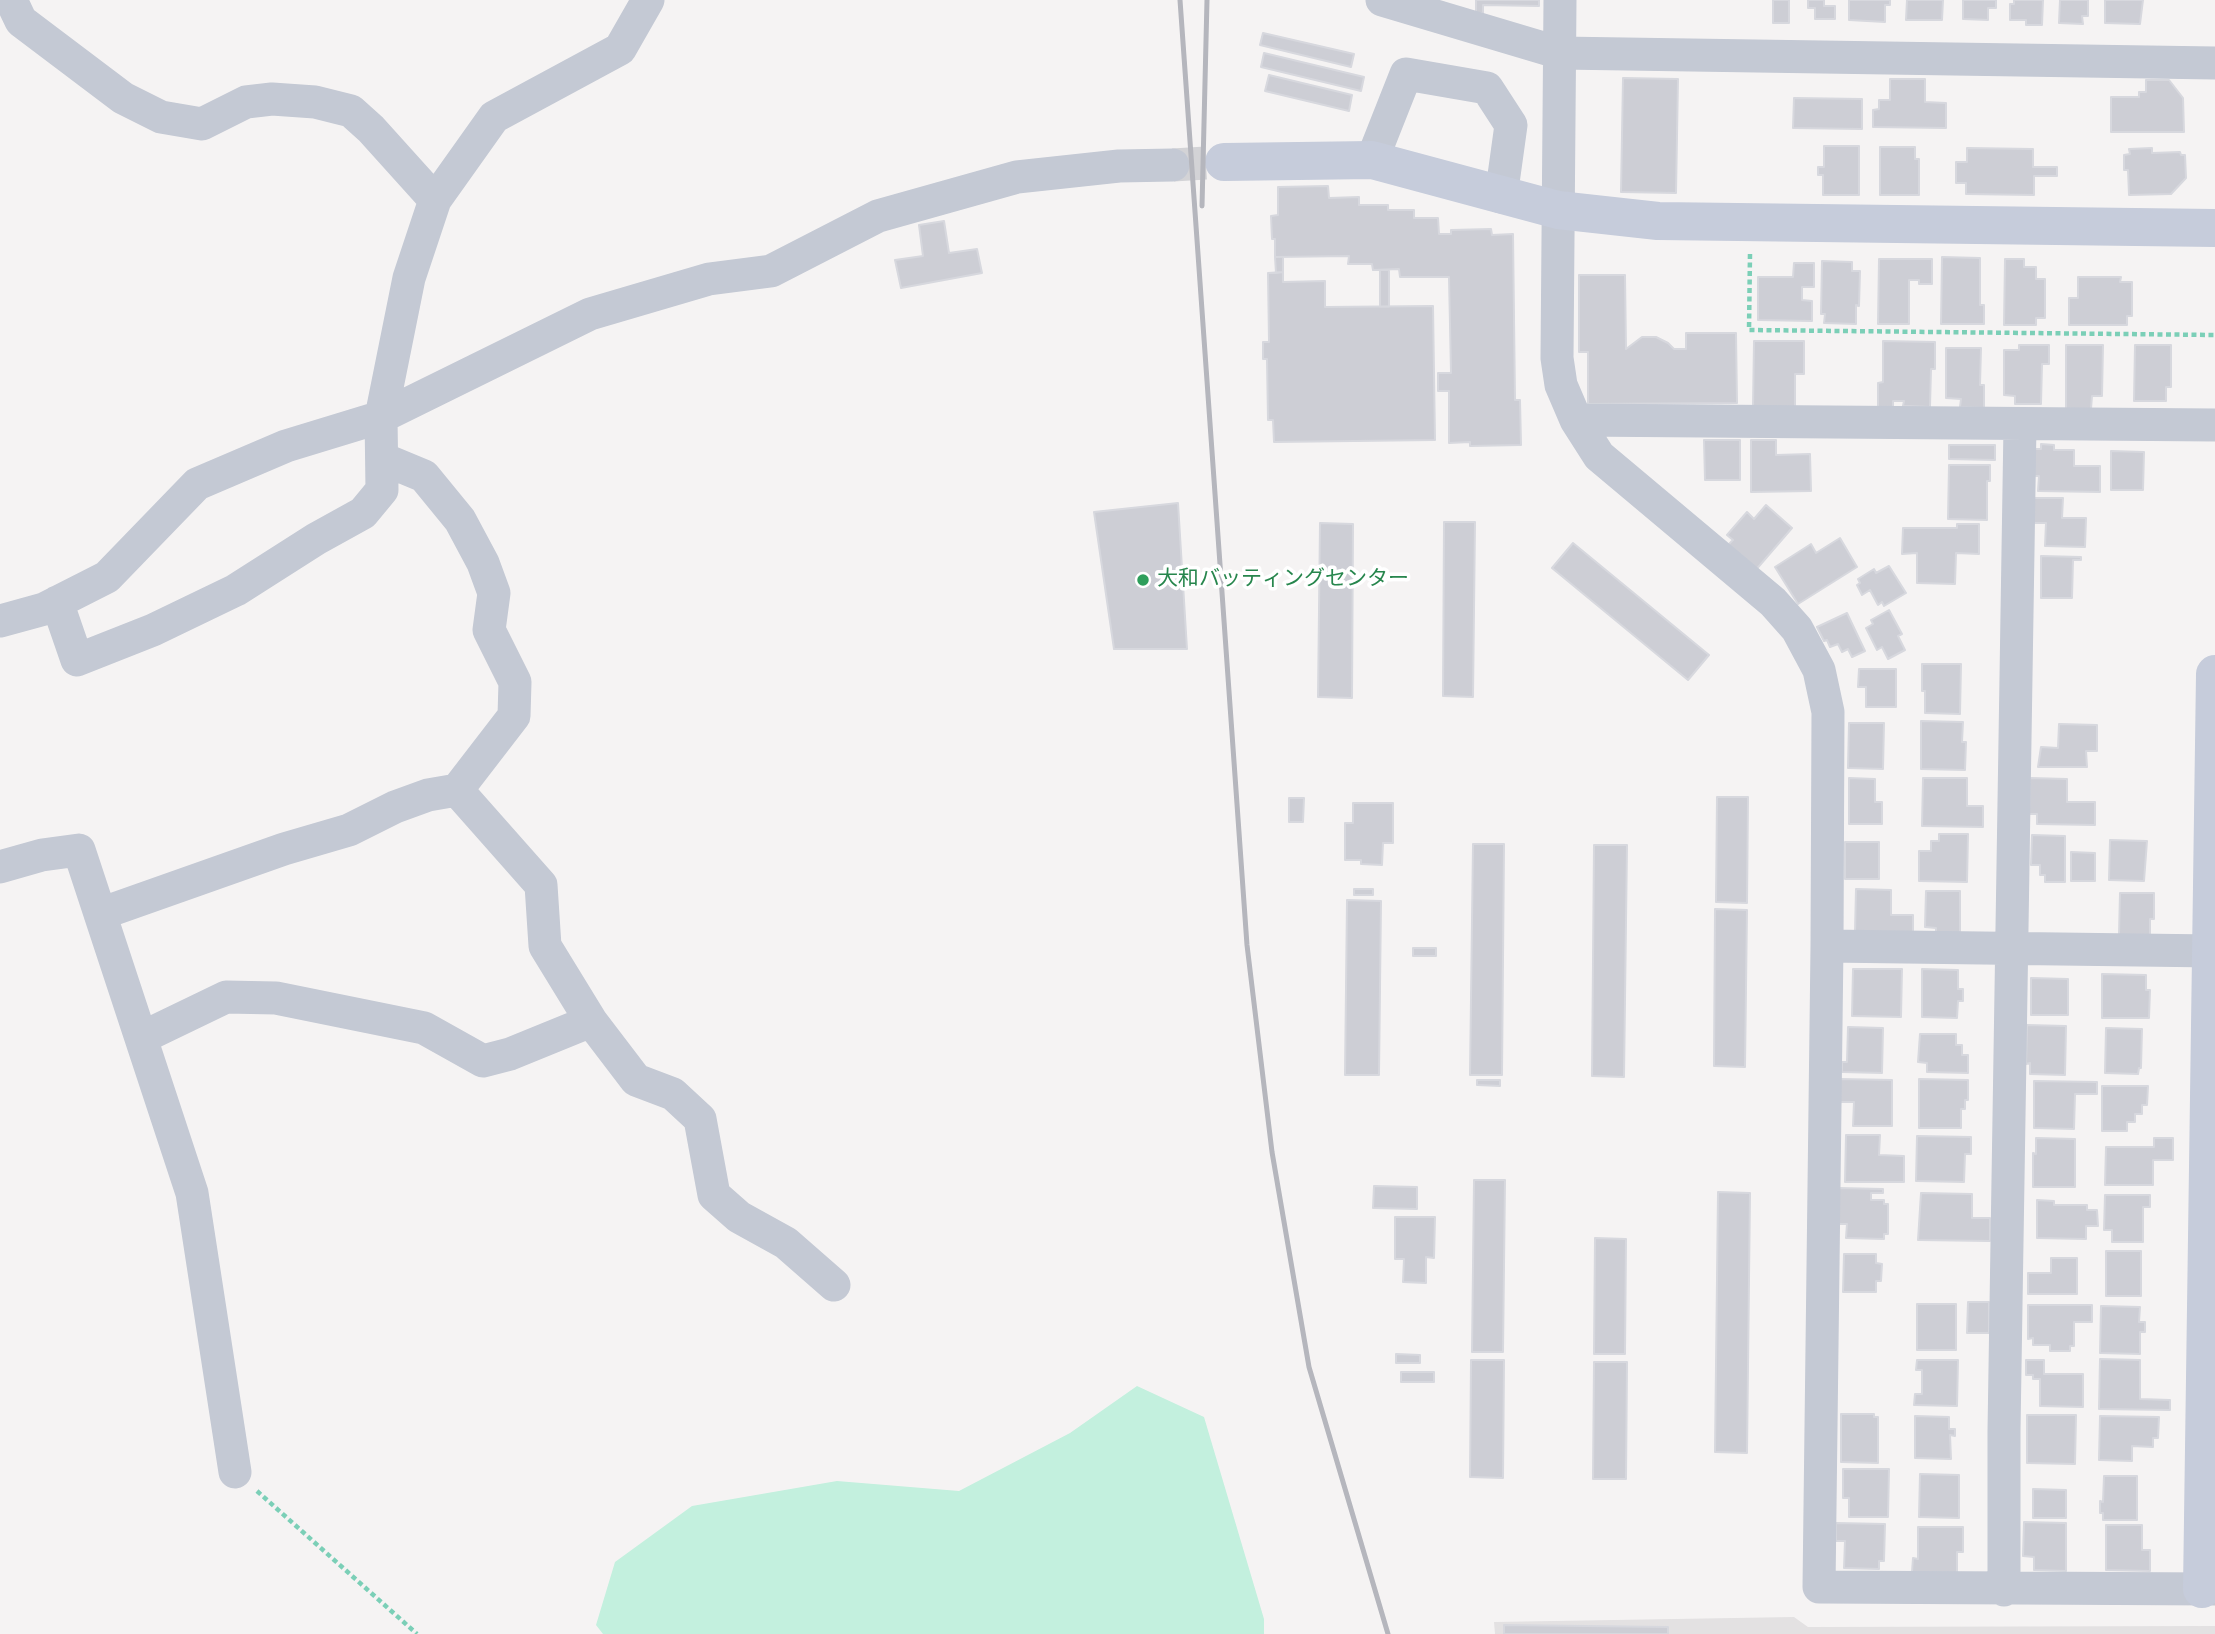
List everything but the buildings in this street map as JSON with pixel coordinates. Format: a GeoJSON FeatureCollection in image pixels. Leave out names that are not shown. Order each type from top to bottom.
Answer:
{"type":"FeatureCollection","features":[{"type":"Feature","properties":{"kind":"street"},"geometry":{"type":"LineString","coordinates":[[57,602],[77,660],[153,630],[236,590],[316,539],[363,513],[382,490],[381,417],[410,278],[435,200],[494,117],[620,49],[648,0]]}},
{"type":"Feature","properties":{"kind":"street"},"geometry":{"type":"LineString","coordinates":[[1382,0],[1560,53],[2215,63]]}},
{"type":"Feature","properties":{"kind":"street"},"geometry":{"type":"LineString","coordinates":[[1560,0],[1557,358],[1561,385],[1576,420],[1599,456],[1773,602],[1797,629],[1819,670],[1828,712],[1819,1587],[2208,1589],[2215,674]]}},
{"type":"Feature","properties":{"kind":"street"},"geometry":{"type":"LineString","coordinates":[[9,11],[123,98],[161,117],[202,124],[246,102],[272,99],[315,102],[351,111],[371,129],[435,200]]}},
{"type":"Feature","properties":{"kind":"street"},"geometry":{"type":"LineString","coordinates":[[1372,160],[1406,74],[1487,88],[1511,125],[1501,197]]}},
{"type":"Feature","properties":{"kind":"street"},"geometry":{"type":"LineString","coordinates":[[1224,162],[1372,160],[1501,197],[1558,210],[1658,221],[2215,228]]}},
{"type":"Feature","properties":{"kind":"street"},"geometry":{"type":"LineString","coordinates":[[0,621],[44,609],[107,578],[198,484],[286,446],[381,417],[590,314],[709,279],[771,271],[878,216],[1017,177],[1119,166],[1173,165]]}},
{"type":"Feature","properties":{"kind":"street"},"geometry":{"type":"LineString","coordinates":[[1576,420],[2215,425]]}},
{"type":"Feature","properties":{"kind":"street"},"geometry":{"type":"LineString","coordinates":[[2004,1590],[2004,1430],[2020,425]]}},
{"type":"Feature","properties":{"kind":"street"},"geometry":{"type":"LineString","coordinates":[[100,914],[284,849],[349,830],[395,807],[428,795],[457,790],[514,716],[515,682],[489,630],[494,593],[483,563],[460,520],[425,476],[383,459]]}},
{"type":"Feature","properties":{"kind":"street"},"geometry":{"type":"LineString","coordinates":[[457,790],[541,885],[545,946],[591,1021],[636,1080],[673,1094],[700,1119],[714,1195],[738,1217],[786,1243],[834,1285]]}},
{"type":"Feature","properties":{"kind":"street"},"geometry":{"type":"LineString","coordinates":[[0,867],[42,855],[79,850],[192,1193],[235,1472]]}},
{"type":"Feature","properties":{"kind":"street"},"geometry":{"type":"LineString","coordinates":[[1827,946],[2214,951]]}},
{"type":"Feature","properties":{"kind":"street"},"geometry":{"type":"LineString","coordinates":[[141,1038],[226,997],[276,998],[424,1028],[483,1061],[510,1054],[591,1021]]}},
{"type":"Feature","properties":{"kind":"path"},"geometry":{"type":"LineString","coordinates":[[1750,222],[1749,330],[2215,335]]}},
{"type":"Feature","properties":{"kind":"path"},"geometry":{"type":"LineString","coordinates":[[235,1472],[417,1634]]}},
{"type":"Feature","properties":{"kind":"shaded area"},"geometry":{"type":"Polygon","coordinates":[[[1794,1617],[1808,1627],[2215,1626],[2215,1634],[1495,1634],[1494,1622],[1794,1617]]]}},
{"type":"Feature","properties":{"kind":"green space"},"geometry":{"type":"Polygon","coordinates":[[[1137,1386],[1204,1417],[1264,1619],[1264,1634],[603,1634],[596,1625],[615,1562],[692,1506],[837,1481],[959,1491],[1070,1433],[1137,1386]]]}},
{"type":"Feature","properties":{"kind":"tunnel"},"geometry":{"type":"LineString","coordinates":[[1173,165],[1224,162]]}},
{"type":"Feature","properties":{"kind":"railway"},"geometry":{"type":"LineString","coordinates":[[1180,0],[1247,945],[1272,1152],[1309,1367],[1388,1634]]}},
{"type":"Feature","properties":{"kind":"railway"},"geometry":{"type":"LineString","coordinates":[[1202,206],[1207,0]]}},
{"type":"Feature","properties":{"kind":"place","name":"大和バッティングセンター"},"geometry":{"type":"Point","coordinates":[1143,580]}}]}
